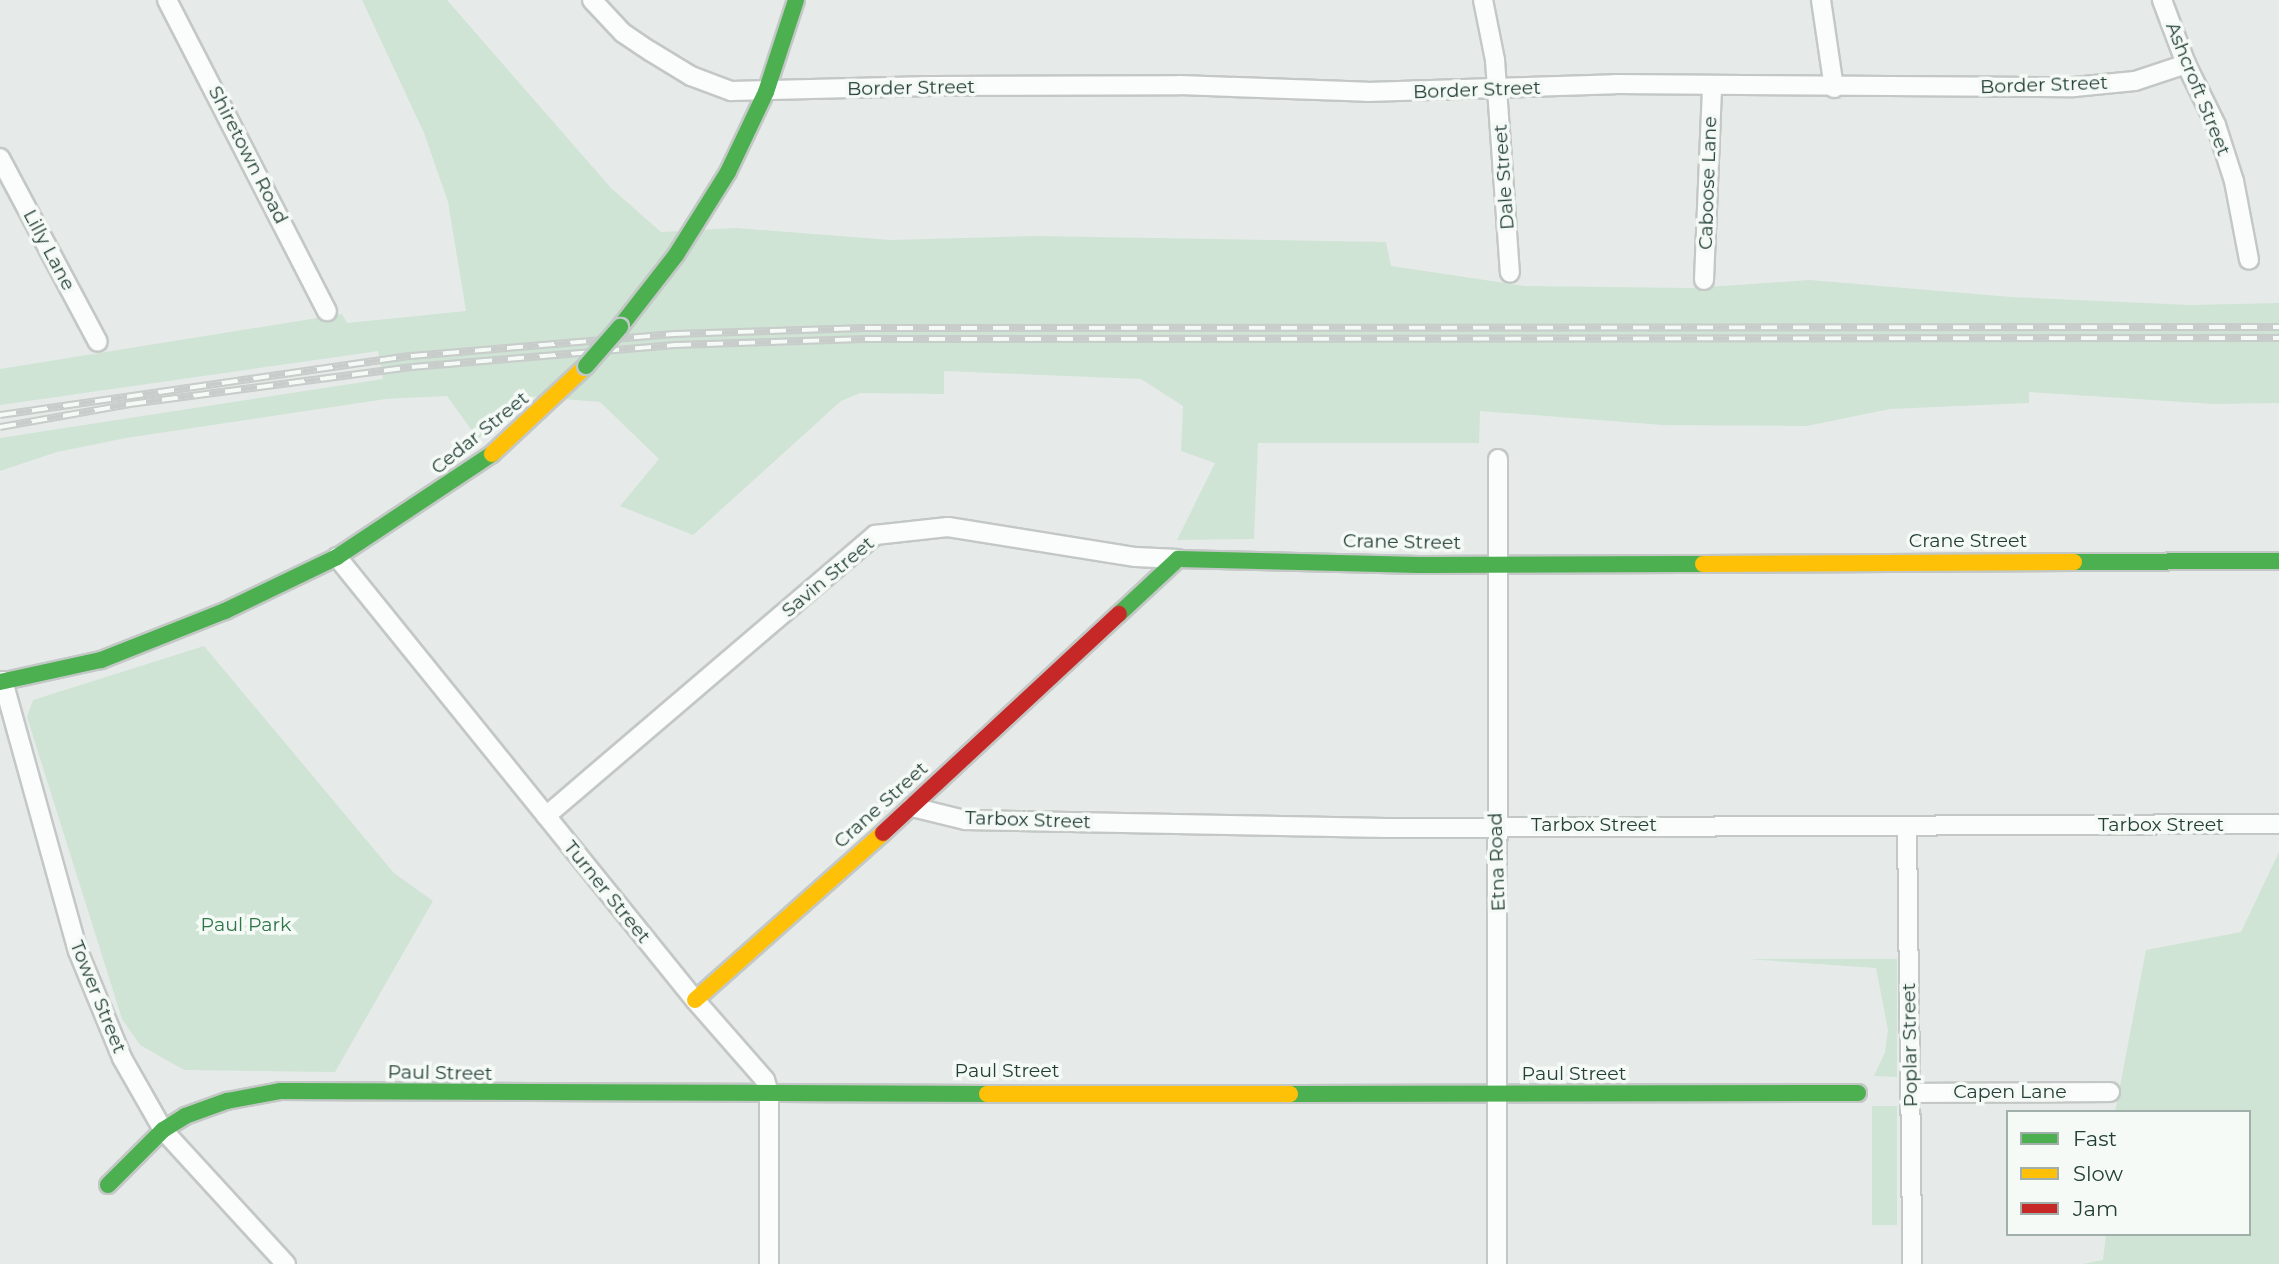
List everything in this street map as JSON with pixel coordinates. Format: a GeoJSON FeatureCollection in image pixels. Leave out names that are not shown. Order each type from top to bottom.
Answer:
{"type":"FeatureCollection","features":[{"type":"Feature","properties":{"kind":"street","name":"Shiretown Road"},"geometry":{"type":"LineString","coordinates":[[167,0],[327,311]]}},
{"type":"Feature","properties":{"kind":"street","name":"Border Street"},"geometry":{"type":"LineString","coordinates":[[592,0],[623,33],[691,76],[731,91],[959,86],[1497,90],[1615,84],[1834,88],[2074,87],[2136,81],[2186,64]]}},
{"type":"Feature","properties":{"kind":"street","name":"Cedar Street"},"geometry":{"type":"LineString","coordinates":[[1,682],[101,660],[225,611],[337,557],[465,476],[512,438],[586,366],[620,327],[702,215],[766,92],[796,0]]}},
{"type":"Feature","properties":{"kind":"street","name":"Dale Street"},"geometry":{"type":"LineString","coordinates":[[1482,0],[1497,90],[1510,272]]}},
{"type":"Feature","properties":{"kind":"street"},"geometry":{"type":"LineString","coordinates":[[1821,0],[1834,88]]}},
{"type":"Feature","properties":{"kind":"street","name":"Ashcroft Street"},"geometry":{"type":"LineString","coordinates":[[2162,0],[2186,64],[2216,125],[2234,181],[2249,260]]}},
{"type":"Feature","properties":{"kind":"street","name":"Caboose Lane"},"geometry":{"type":"LineString","coordinates":[[1704,280],[1712,86]]}},
{"type":"Feature","properties":{"kind":"street","name":"Lilly Lane"},"geometry":{"type":"LineString","coordinates":[[0,158],[98,342]]}},
{"type":"Feature","properties":{"kind":"street","name":"Etna Road"},"geometry":{"type":"LineString","coordinates":[[1497,1264],[1499,1095],[1495,824],[1498,459]]}},
{"type":"Feature","properties":{"kind":"street","name":"Savin Street"},"geometry":{"type":"LineString","coordinates":[[546,816],[875,535],[948,527],[1136,557],[1178,559]]}},
{"type":"Feature","properties":{"kind":"street","name":"Turner Street"},"geometry":{"type":"LineString","coordinates":[[337,557],[695,1000],[757,1069],[769,1093]]}},
{"type":"Feature","properties":{"kind":"street","name":"Crane Street"},"geometry":{"type":"LineString","coordinates":[[695,1000],[912,807],[1178,559],[1499,564],[2279,561]]}},
{"type":"Feature","properties":{"kind":"street","name":"Tower Street"},"geometry":{"type":"LineString","coordinates":[[1,682],[78,951],[122,1058],[163,1130],[286,1264]]}},
{"type":"Feature","properties":{"kind":"street","name":"Tarbox Street"},"geometry":{"type":"LineString","coordinates":[[912,807],[965,820],[1386,828],[1495,824],[1908,827],[2279,824]]}},
{"type":"Feature","properties":{"kind":"street","name":"Poplar Street"},"geometry":{"type":"LineString","coordinates":[[1908,827],[1912,1264]]}},
{"type":"Feature","properties":{"kind":"street","name":"Paul Street"},"geometry":{"type":"LineString","coordinates":[[108,1185],[163,1130],[185,1116],[227,1101],[281,1091],[1499,1095],[1858,1093]]}},
{"type":"Feature","properties":{"kind":"street","name":"Capen Lane"},"geometry":{"type":"LineString","coordinates":[[1910,1093],[2110,1092]]}},
{"type":"Feature","properties":{"kind":"street"},"geometry":{"type":"LineString","coordinates":[[769,1093],[769,1264]]}},
{"type":"Feature","properties":{"kind":"green space"},"geometry":{"type":"Polygon","coordinates":[[[362,0],[447,0],[611,188],[661,232],[736,228],[891,240],[1037,236],[1386,242],[1391,266],[1525,286],[1693,288],[1810,280],[2011,297],[2190,305],[2279,303],[2279,403],[2214,404],[2029,392],[2029,403],[1890,409],[1807,426],[1663,425],[1480,411],[1479,443],[1258,443],[1254,539],[1177,540],[1215,463],[1181,451],[1183,406],[1141,379],[944,371],[944,394],[860,393],[841,401],[693,535],[620,506],[659,459],[600,402],[525,396],[478,439],[447,396],[386,399],[126,438],[57,452],[0,471],[0,438],[383,379],[378,351],[0,405],[0,369],[342,314],[347,323],[466,311],[448,202],[424,133],[362,0]]]}},
{"type":"Feature","properties":{"kind":"green space","name":"Paul Park"},"geometry":{"type":"Polygon","coordinates":[[[204,646],[394,873],[433,901],[335,1072],[184,1070],[140,1045],[122,1019],[27,717],[33,700],[204,646]]]}},
{"type":"Feature","properties":{"kind":"green space"},"geometry":{"type":"Polygon","coordinates":[[[2279,852],[2279,1264],[2083,1264],[2103,1260],[2106,1236],[2251,1236],[2251,1110],[2115,1110],[2146,950],[2241,932],[2279,852]]]}},
{"type":"Feature","properties":{"kind":"green space"},"geometry":{"type":"Polygon","coordinates":[[[1747,959],[1897,959],[1897,1077],[1874,1076],[1885,1052],[1888,1030],[1876,968],[1747,959]]]}},
{"type":"Feature","properties":{"kind":"green space"},"geometry":{"type":"Polygon","coordinates":[[[1872,1106],[1897,1106],[1897,1225],[1872,1225],[1872,1106]]]}},
{"type":"Feature","properties":{"kind":"railway"},"geometry":{"type":"LineString","coordinates":[[0,415],[411,356],[674,334],[865,328],[2279,327]]}},
{"type":"Feature","properties":{"kind":"railway"},"geometry":{"type":"LineString","coordinates":[[0,427],[130,404],[412,367],[675,345],[865,339],[2279,338]]}},
{"type":"Feature","properties":{"kind":"traffic: fast"},"geometry":{"type":"LineString","coordinates":[[620,327],[676,255],[728,172],[766,92],[796,0]]}},
{"type":"Feature","properties":{"kind":"traffic: fast"},"geometry":{"type":"LineString","coordinates":[[586,366],[620,327]]}},
{"type":"Feature","properties":{"kind":"traffic: fast"},"geometry":{"type":"LineString","coordinates":[[0,682],[101,660],[225,611],[337,557],[492,454]]}},
{"type":"Feature","properties":{"kind":"traffic: fast"},"geometry":{"type":"LineString","coordinates":[[1119,614],[1178,559],[1419,565],[1703,564]]}},
{"type":"Feature","properties":{"kind":"traffic: fast"},"geometry":{"type":"LineString","coordinates":[[2074,562],[2279,561]]}},
{"type":"Feature","properties":{"kind":"traffic: fast"},"geometry":{"type":"LineString","coordinates":[[108,1185],[163,1130],[185,1116],[227,1101],[281,1091],[987,1094]]}},
{"type":"Feature","properties":{"kind":"traffic: fast"},"geometry":{"type":"LineString","coordinates":[[1290,1094],[1858,1093]]}},
{"type":"Feature","properties":{"kind":"traffic: slow"},"geometry":{"type":"LineString","coordinates":[[492,454],[586,366]]}},
{"type":"Feature","properties":{"kind":"traffic: slow"},"geometry":{"type":"LineString","coordinates":[[1703,564],[2074,562]]}},
{"type":"Feature","properties":{"kind":"traffic: slow"},"geometry":{"type":"LineString","coordinates":[[695,1000],[883,833]]}},
{"type":"Feature","properties":{"kind":"traffic: slow"},"geometry":{"type":"LineString","coordinates":[[987,1094],[1290,1094]]}},
{"type":"Feature","properties":{"kind":"traffic: jam"},"geometry":{"type":"LineString","coordinates":[[883,833],[1119,614]]}}]}
